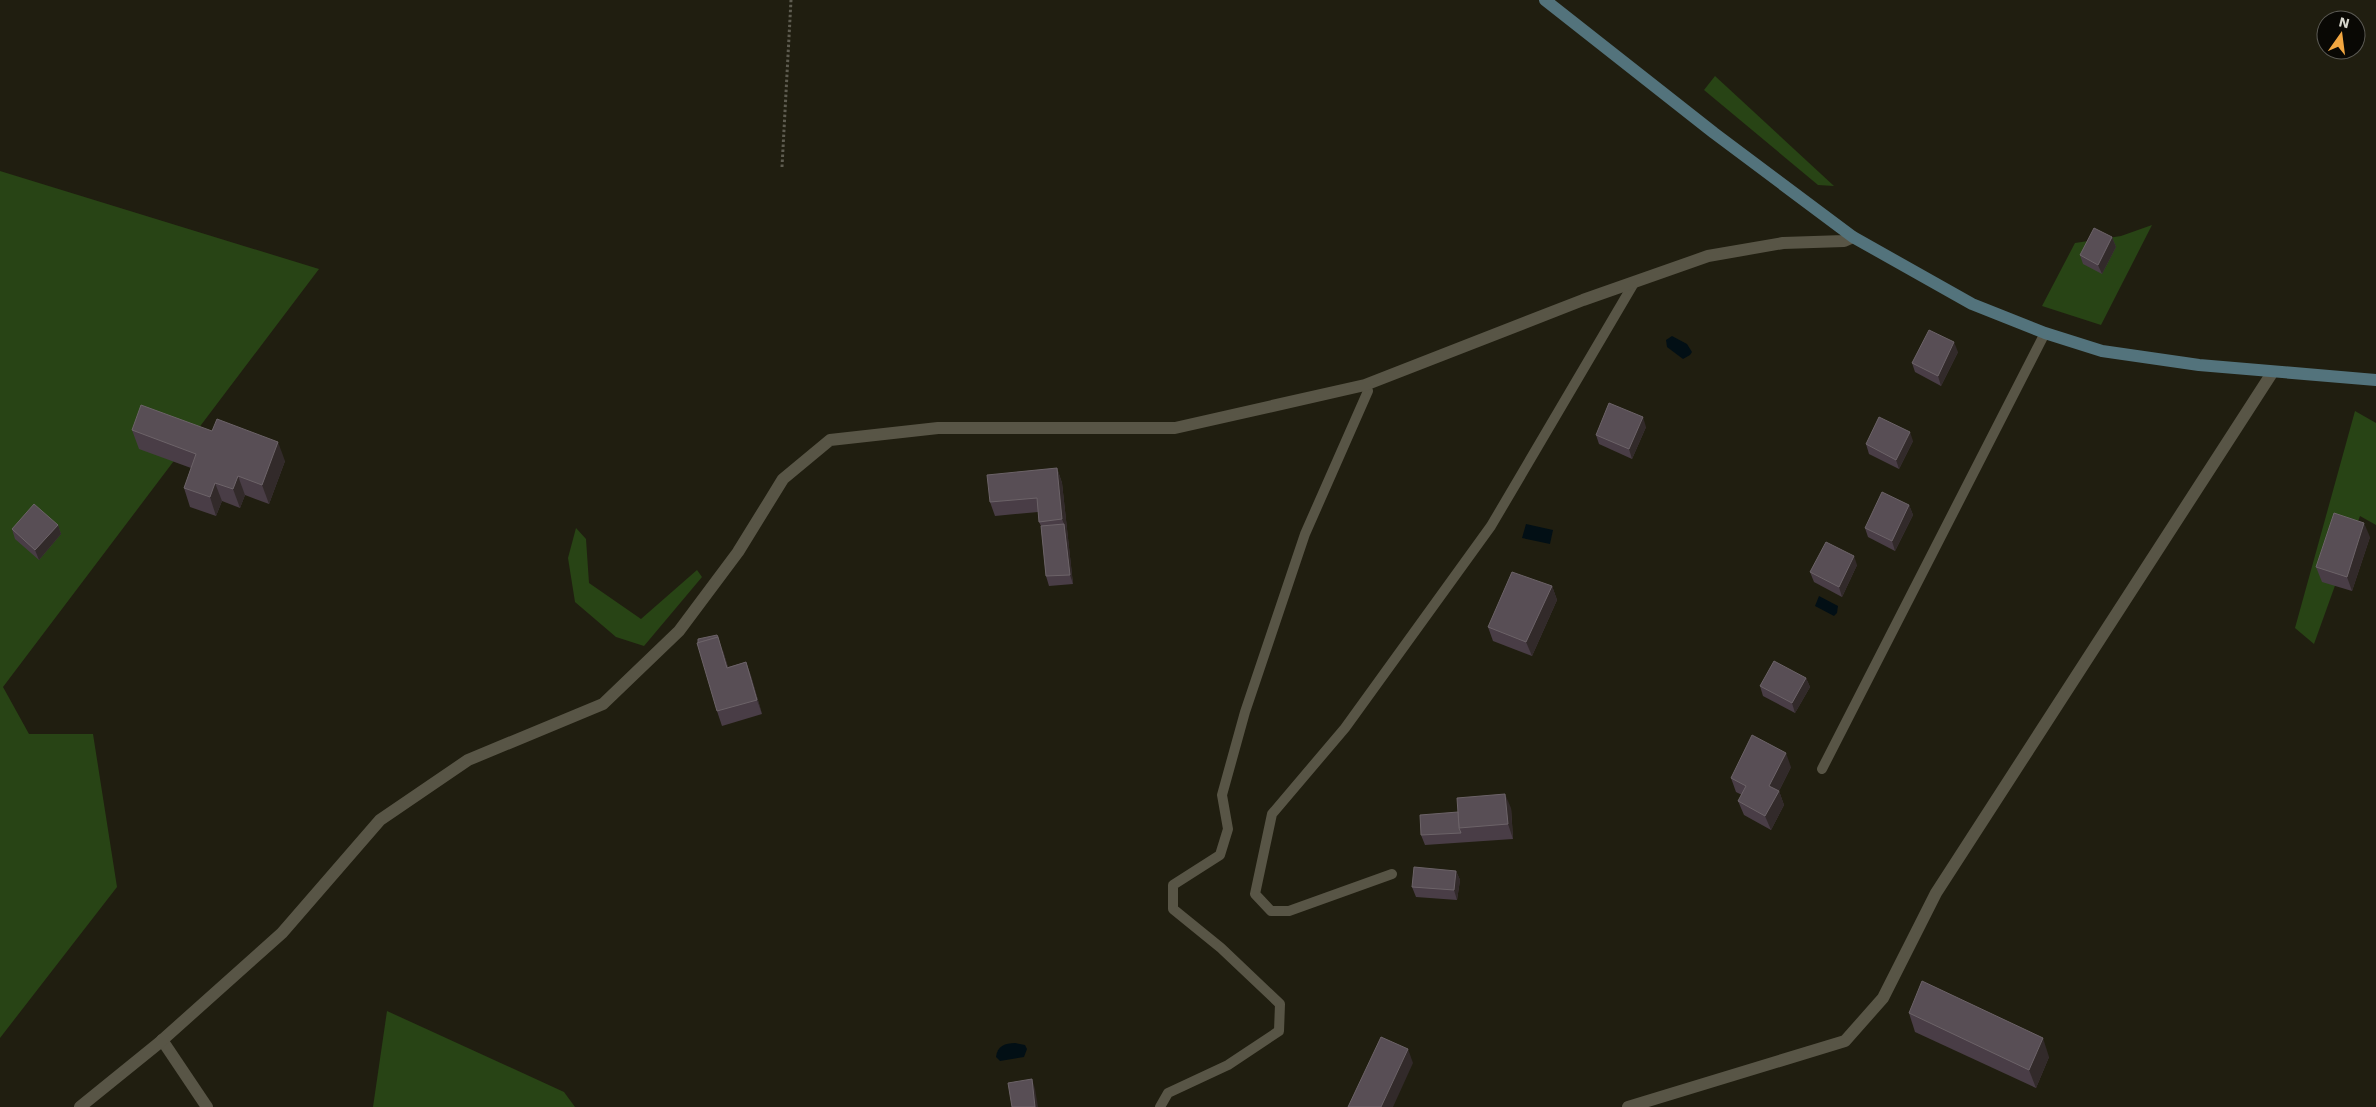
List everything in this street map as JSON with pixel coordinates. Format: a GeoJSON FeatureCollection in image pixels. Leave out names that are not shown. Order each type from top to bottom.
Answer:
{"type":"FeatureCollection","features":[{"type":"Feature","properties":{"kind":"street"},"geometry":{"type":"LineString","coordinates":[[1546,0],[1714,133],[1853,237],[1972,304],[2045,333],[2102,351],[2272,372],[2376,380]]}},
{"type":"Feature","properties":{"kind":"street"},"geometry":{"type":"LineString","coordinates":[[80,1107],[162,1040],[282,933],[380,820],[468,760],[603,704],[679,631],[738,552],[783,479],[830,440],[938,428],[1175,428],[1365,385],[1583,300],[1708,256],[1748,247],[1783,243],[1844,241],[1853,237]]}},
{"type":"Feature","properties":{"kind":"street"},"geometry":{"type":"LineString","coordinates":[[1628,1107],[1845,1042],[1883,998],[1936,893],[2272,372]]}},
{"type":"Feature","properties":{"kind":"street"},"geometry":{"type":"LineString","coordinates":[[162,1040],[207,1107]]}},
{"type":"Feature","properties":{"kind":"lane"},"geometry":{"type":"LineString","coordinates":[[1392,874],[1290,911],[1271,910],[1255,894],[1272,814],[1345,728],[1491,526],[1634,283]]}},
{"type":"Feature","properties":{"kind":"lane"},"geometry":{"type":"LineString","coordinates":[[1822,769],[2045,333]]}},
{"type":"Feature","properties":{"kind":"lane"},"geometry":{"type":"LineString","coordinates":[[1160,1107],[1168,1093],[1228,1065],[1279,1031],[1280,1004],[1220,948],[1173,909],[1172,885],[1220,855],[1228,829],[1222,795],[1245,712],[1304,534],[1368,391],[1365,385]]}},
{"type":"Feature","properties":{"kind":"path"},"geometry":{"type":"LineString","coordinates":[[782,167],[791,0]]}},
{"type":"Feature","properties":{"kind":"green space"},"geometry":{"type":"Polygon","coordinates":[[[1715,76],[1834,186],[1818,185],[1704,90],[1715,76]]]}},
{"type":"Feature","properties":{"kind":"green space"},"geometry":{"type":"Polygon","coordinates":[[[0,171],[319,269],[3,687],[29,734],[93,734],[117,887],[0,1038],[0,171]]]}},
{"type":"Feature","properties":{"kind":"green space"},"geometry":{"type":"Polygon","coordinates":[[[2152,225],[2101,325],[2042,306],[2075,243],[2121,236],[2152,225]]]}},
{"type":"Feature","properties":{"kind":"green space"},"geometry":{"type":"Polygon","coordinates":[[[2355,411],[2376,423],[2376,525],[2360,516],[2314,644],[2295,628],[2355,411]]]}},
{"type":"Feature","properties":{"kind":"green space"},"geometry":{"type":"Polygon","coordinates":[[[576,528],[586,539],[589,583],[641,619],[697,570],[702,577],[644,646],[616,637],[575,602],[568,558],[576,528]]]}},
{"type":"Feature","properties":{"kind":"green space"},"geometry":{"type":"Polygon","coordinates":[[[387,1011],[564,1092],[575,1107],[373,1107],[387,1011]]]}},
{"type":"Feature","properties":{"kind":"shaded area"},"geometry":{"type":"Polygon","coordinates":[[[1672,336],[1687,344],[1692,352],[1690,355],[1683,359],[1667,347],[1666,340],[1672,336]]]}},
{"type":"Feature","properties":{"kind":"shaded area"},"geometry":{"type":"Polygon","coordinates":[[[1526,524],[1553,530],[1550,544],[1522,538],[1526,524]]]}},
{"type":"Feature","properties":{"kind":"shaded area"},"geometry":{"type":"Polygon","coordinates":[[[1819,596],[1838,606],[1837,613],[1834,616],[1815,606],[1819,596]]]}},
{"type":"Feature","properties":{"kind":"shaded area"},"geometry":{"type":"Polygon","coordinates":[[[1015,1043],[1025,1045],[1027,1049],[1024,1057],[1000,1061],[996,1057],[998,1050],[1002,1046],[1015,1043]]]}},
{"type":"Feature","properties":{"kind":"building"},"geometry":{"type":"Polygon","coordinates":[[[2094,228],[2112,237],[2098,265],[2080,255],[2094,228]]]}},
{"type":"Feature","properties":{"kind":"building"},"geometry":{"type":"Polygon","coordinates":[[[1929,330],[1954,342],[1938,376],[1912,363],[1929,330]]]}},
{"type":"Feature","properties":{"kind":"building"},"geometry":{"type":"Polygon","coordinates":[[[1609,403],[1643,417],[1629,449],[1596,435],[1609,403]]]}},
{"type":"Feature","properties":{"kind":"building"},"geometry":{"type":"Polygon","coordinates":[[[141,405],[212,431],[217,419],[278,442],[262,485],[238,476],[233,489],[215,483],[210,497],[184,488],[196,454],[132,430],[141,405]]]}},
{"type":"Feature","properties":{"kind":"building"},"geometry":{"type":"Polygon","coordinates":[[[1879,417],[1910,432],[1896,460],[1866,444],[1879,417]]]}},
{"type":"Feature","properties":{"kind":"building"},"geometry":{"type":"Polygon","coordinates":[[[1057,468],[1062,519],[1039,522],[1037,498],[990,502],[987,475],[1057,468]]]}},
{"type":"Feature","properties":{"kind":"building"},"geometry":{"type":"Polygon","coordinates":[[[1882,492],[1909,505],[1892,541],[1865,528],[1882,492]]]}},
{"type":"Feature","properties":{"kind":"building"},"geometry":{"type":"Polygon","coordinates":[[[34,504],[58,525],[35,550],[12,529],[34,504]]]}},
{"type":"Feature","properties":{"kind":"building"},"geometry":{"type":"Polygon","coordinates":[[[2334,513],[2364,523],[2347,577],[2316,567],[2334,513]]]}},
{"type":"Feature","properties":{"kind":"building"},"geometry":{"type":"Polygon","coordinates":[[[1064,524],[1070,575],[1046,576],[1041,526],[1064,524]]]}},
{"type":"Feature","properties":{"kind":"building"},"geometry":{"type":"Polygon","coordinates":[[[1826,542],[1854,556],[1839,587],[1810,572],[1826,542]]]}},
{"type":"Feature","properties":{"kind":"building"},"geometry":{"type":"Polygon","coordinates":[[[1512,572],[1552,586],[1526,642],[1488,627],[1512,572]]]}},
{"type":"Feature","properties":{"kind":"building"},"geometry":{"type":"Polygon","coordinates":[[[717,635],[718,637],[698,643],[698,639],[717,635]]]}},
{"type":"Feature","properties":{"kind":"building"},"geometry":{"type":"Polygon","coordinates":[[[718,637],[727,668],[746,662],[757,700],[717,711],[697,643],[718,637]]]}},
{"type":"Feature","properties":{"kind":"building"},"geometry":{"type":"Polygon","coordinates":[[[1774,661],[1806,678],[1792,703],[1760,686],[1774,661]]]}},
{"type":"Feature","properties":{"kind":"building"},"geometry":{"type":"Polygon","coordinates":[[[1752,735],[1786,753],[1769,786],[1779,791],[1765,816],[1738,801],[1746,786],[1731,778],[1752,735]]]}},
{"type":"Feature","properties":{"kind":"building"},"geometry":{"type":"Polygon","coordinates":[[[1505,794],[1508,824],[1459,828],[1457,798],[1505,794]]]}},
{"type":"Feature","properties":{"kind":"building"},"geometry":{"type":"Polygon","coordinates":[[[1458,812],[1461,833],[1421,835],[1420,815],[1458,812]]]}},
{"type":"Feature","properties":{"kind":"building"},"geometry":{"type":"Polygon","coordinates":[[[1414,867],[1456,871],[1454,890],[1412,887],[1414,867]]]}},
{"type":"Feature","properties":{"kind":"building"},"geometry":{"type":"Polygon","coordinates":[[[1922,981],[2043,1038],[2029,1070],[1909,1013],[1922,981]]]}},
{"type":"Feature","properties":{"kind":"building"},"geometry":{"type":"Polygon","coordinates":[[[1381,1037],[1408,1049],[1381,1107],[1348,1107],[1381,1037]]]}},
{"type":"Feature","properties":{"kind":"building"},"geometry":{"type":"Polygon","coordinates":[[[1032,1079],[1035,1107],[1012,1107],[1008,1083],[1032,1079]]]}}]}
